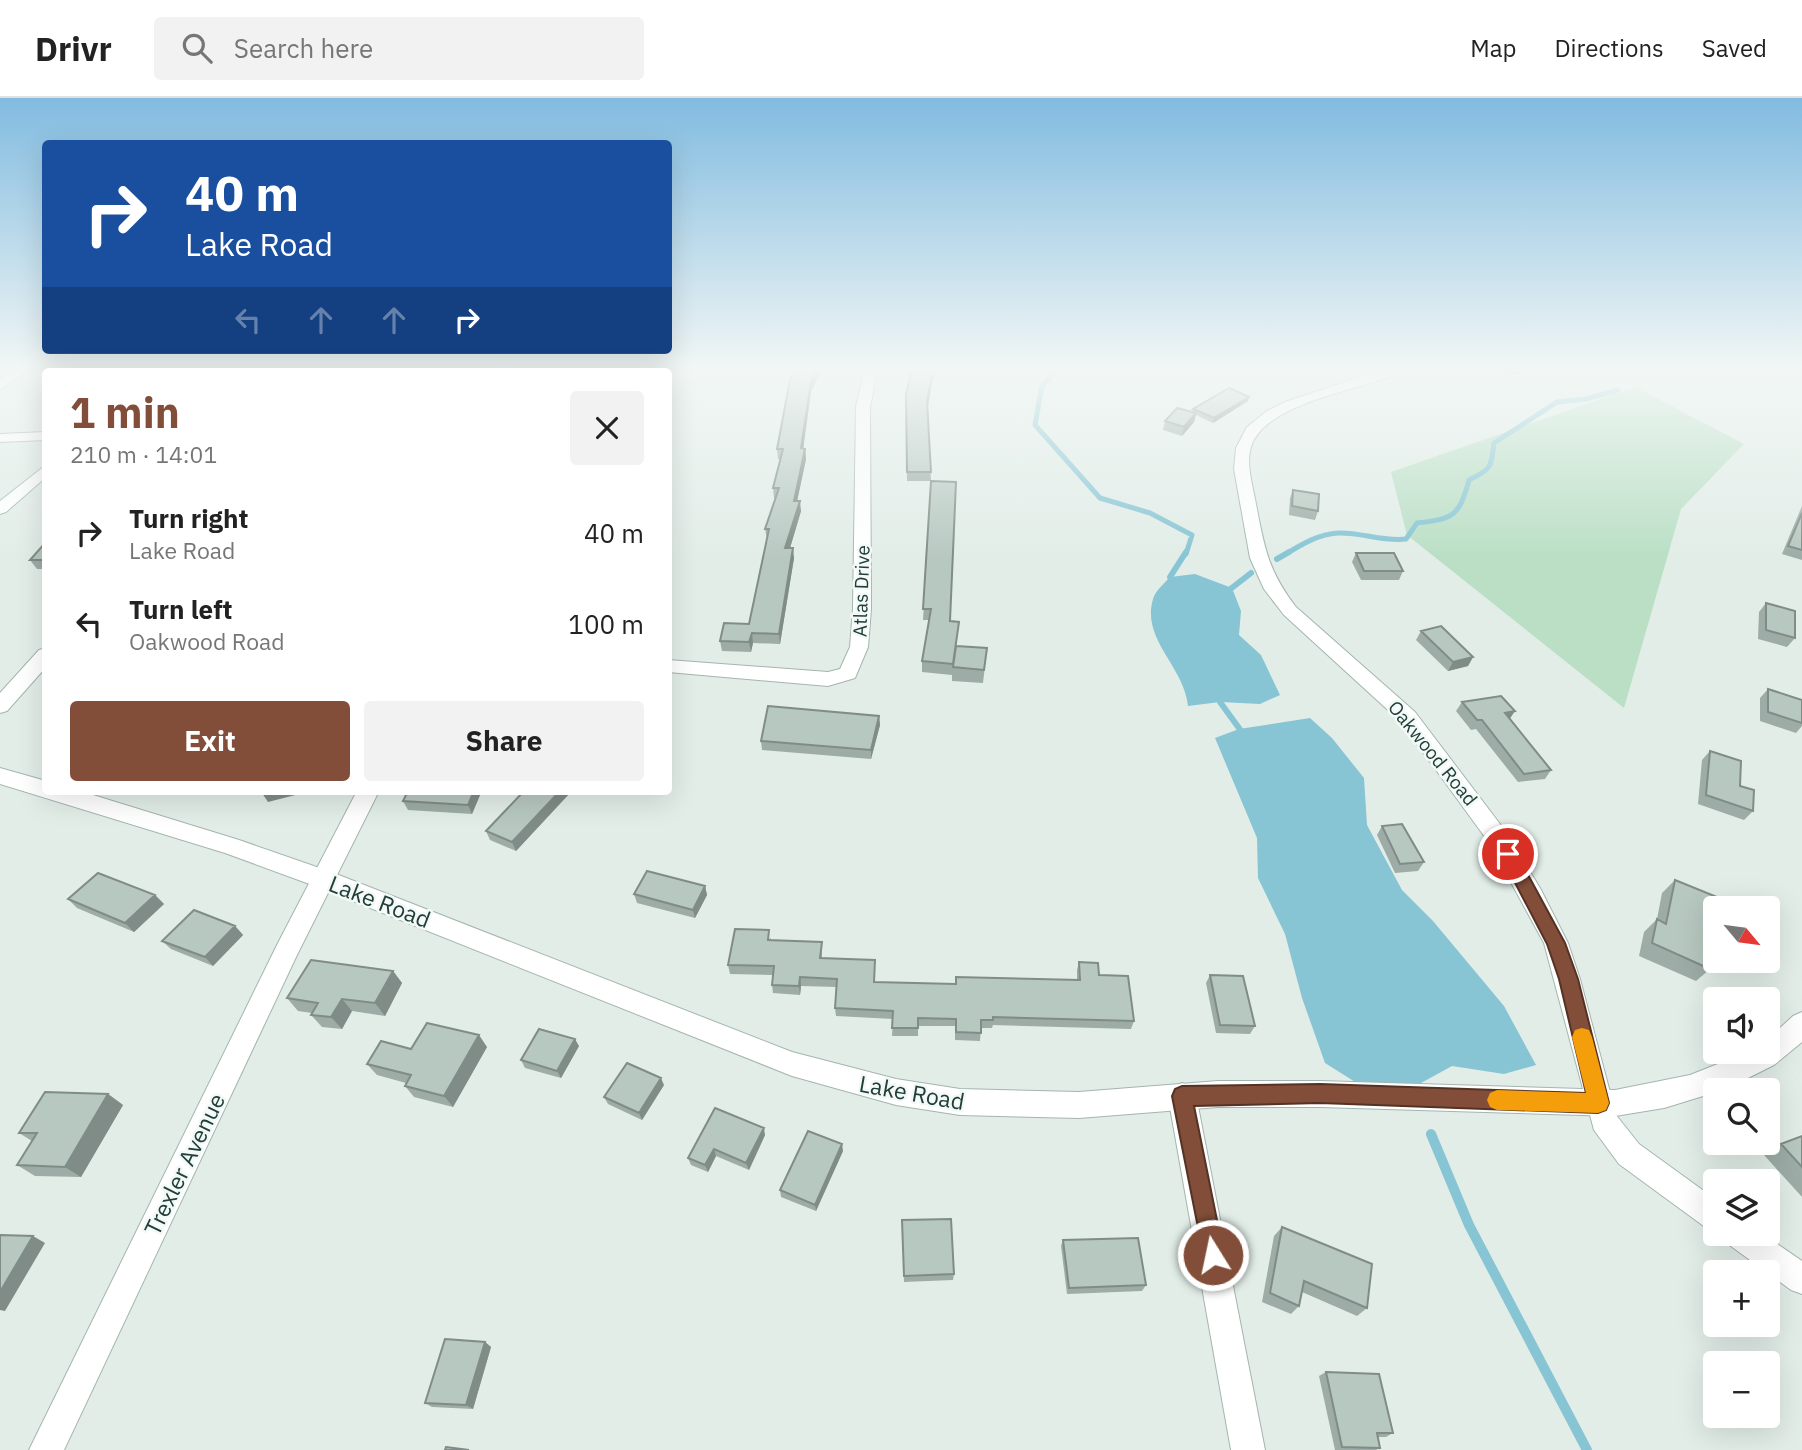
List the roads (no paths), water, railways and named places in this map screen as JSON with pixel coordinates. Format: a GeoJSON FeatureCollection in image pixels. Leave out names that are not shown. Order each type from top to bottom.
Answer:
{"type":"FeatureCollection","features":[{"type":"Feature","properties":{"kind":"street","name":"Atlas Drive"},"geometry":{"type":"LineString","coordinates":[[672,666],[828,679],[843,676],[852,668],[859,647],[862,608],[863,431]]}},
{"type":"Feature","properties":{"kind":"street","name":"Oakwood Road"},"geometry":{"type":"LineString","coordinates":[[1251,431],[1243,448],[1242,469],[1254,544],[1265,574],[1282,602],[1408,717],[1499,838],[1544,918],[1568,979],[1604,1121],[1629,1154],[1703,1208]]}},
{"type":"Feature","properties":{"kind":"street"},"geometry":{"type":"LineString","coordinates":[[0,438],[42,436]]}},
{"type":"Feature","properties":{"kind":"street"},"geometry":{"type":"LineString","coordinates":[[0,494],[42,459]]}},
{"type":"Feature","properties":{"kind":"street"},"geometry":{"type":"LineString","coordinates":[[0,509],[42,472]]}},
{"type":"Feature","properties":{"kind":"street"},"geometry":{"type":"LineString","coordinates":[[0,706],[42,659]]}},
{"type":"Feature","properties":{"kind":"street"},"geometry":{"type":"LineString","coordinates":[[0,776],[42,788]]}},
{"type":"Feature","properties":{"kind":"street","name":"Lake Road"},"geometry":{"type":"LineString","coordinates":[[67,795],[231,846],[323,879],[792,1064],[840,1079],[909,1094],[1005,1105],[1079,1105],[1182,1096],[1320,1094],[1598,1103],[1660,1096],[1735,1072],[1765,1056],[1802,1024]]}},
{"type":"Feature","properties":{"kind":"street","name":"Trexler Avenue"},"geometry":{"type":"LineString","coordinates":[[46,1450],[366,795]]}},
{"type":"Feature","properties":{"kind":"street"},"geometry":{"type":"LineString","coordinates":[[1182,1096],[1248,1450]]}},
{"type":"Feature","properties":{"kind":"street"},"geometry":{"type":"LineString","coordinates":[[1755,1246],[1802,1279]]}},
{"type":"Feature","properties":{"kind":"water"},"geometry":{"type":"Polygon","coordinates":[[[1195,574],[1232,588],[1241,611],[1239,635],[1261,655],[1280,695],[1260,704],[1220,702],[1188,706],[1179,678],[1158,640],[1151,614],[1154,596],[1170,577],[1195,574]]]}},
{"type":"Feature","properties":{"kind":"water"},"geometry":{"type":"Polygon","coordinates":[[[1310,718],[1332,738],[1364,778],[1367,825],[1402,890],[1433,921],[1504,1006],[1536,1065],[1504,1074],[1452,1066],[1412,1088],[1360,1085],[1325,1063],[1302,998],[1285,934],[1258,878],[1257,838],[1215,738],[1239,729],[1310,718]]]}},
{"type":"Feature","properties":{"kind":"waterway"},"geometry":{"type":"LineString","coordinates":[[1040,431],[1100,498],[1150,513],[1192,535],[1186,554]]}},
{"type":"Feature","properties":{"kind":"waterway"},"geometry":{"type":"LineString","coordinates":[[1286,554],[1311,540],[1331,534],[1406,539],[1417,523],[1439,520],[1453,514],[1462,501],[1469,480],[1489,466],[1494,443],[1512,431]]}},
{"type":"Feature","properties":{"kind":"waterway"},"geometry":{"type":"LineString","coordinates":[[1174,583],[1170,577],[1186,552]]}},
{"type":"Feature","properties":{"kind":"waterway"},"geometry":{"type":"LineString","coordinates":[[1277,559],[1289,552]]}},
{"type":"Feature","properties":{"kind":"waterway"},"geometry":{"type":"LineString","coordinates":[[1224,594],[1251,573]]}},
{"type":"Feature","properties":{"kind":"waterway"},"geometry":{"type":"LineString","coordinates":[[1220,695],[1220,702],[1244,735]]}},
{"type":"Feature","properties":{"kind":"waterway"},"geometry":{"type":"LineString","coordinates":[[1431,1134],[1469,1225],[1587,1450]]}}]}
